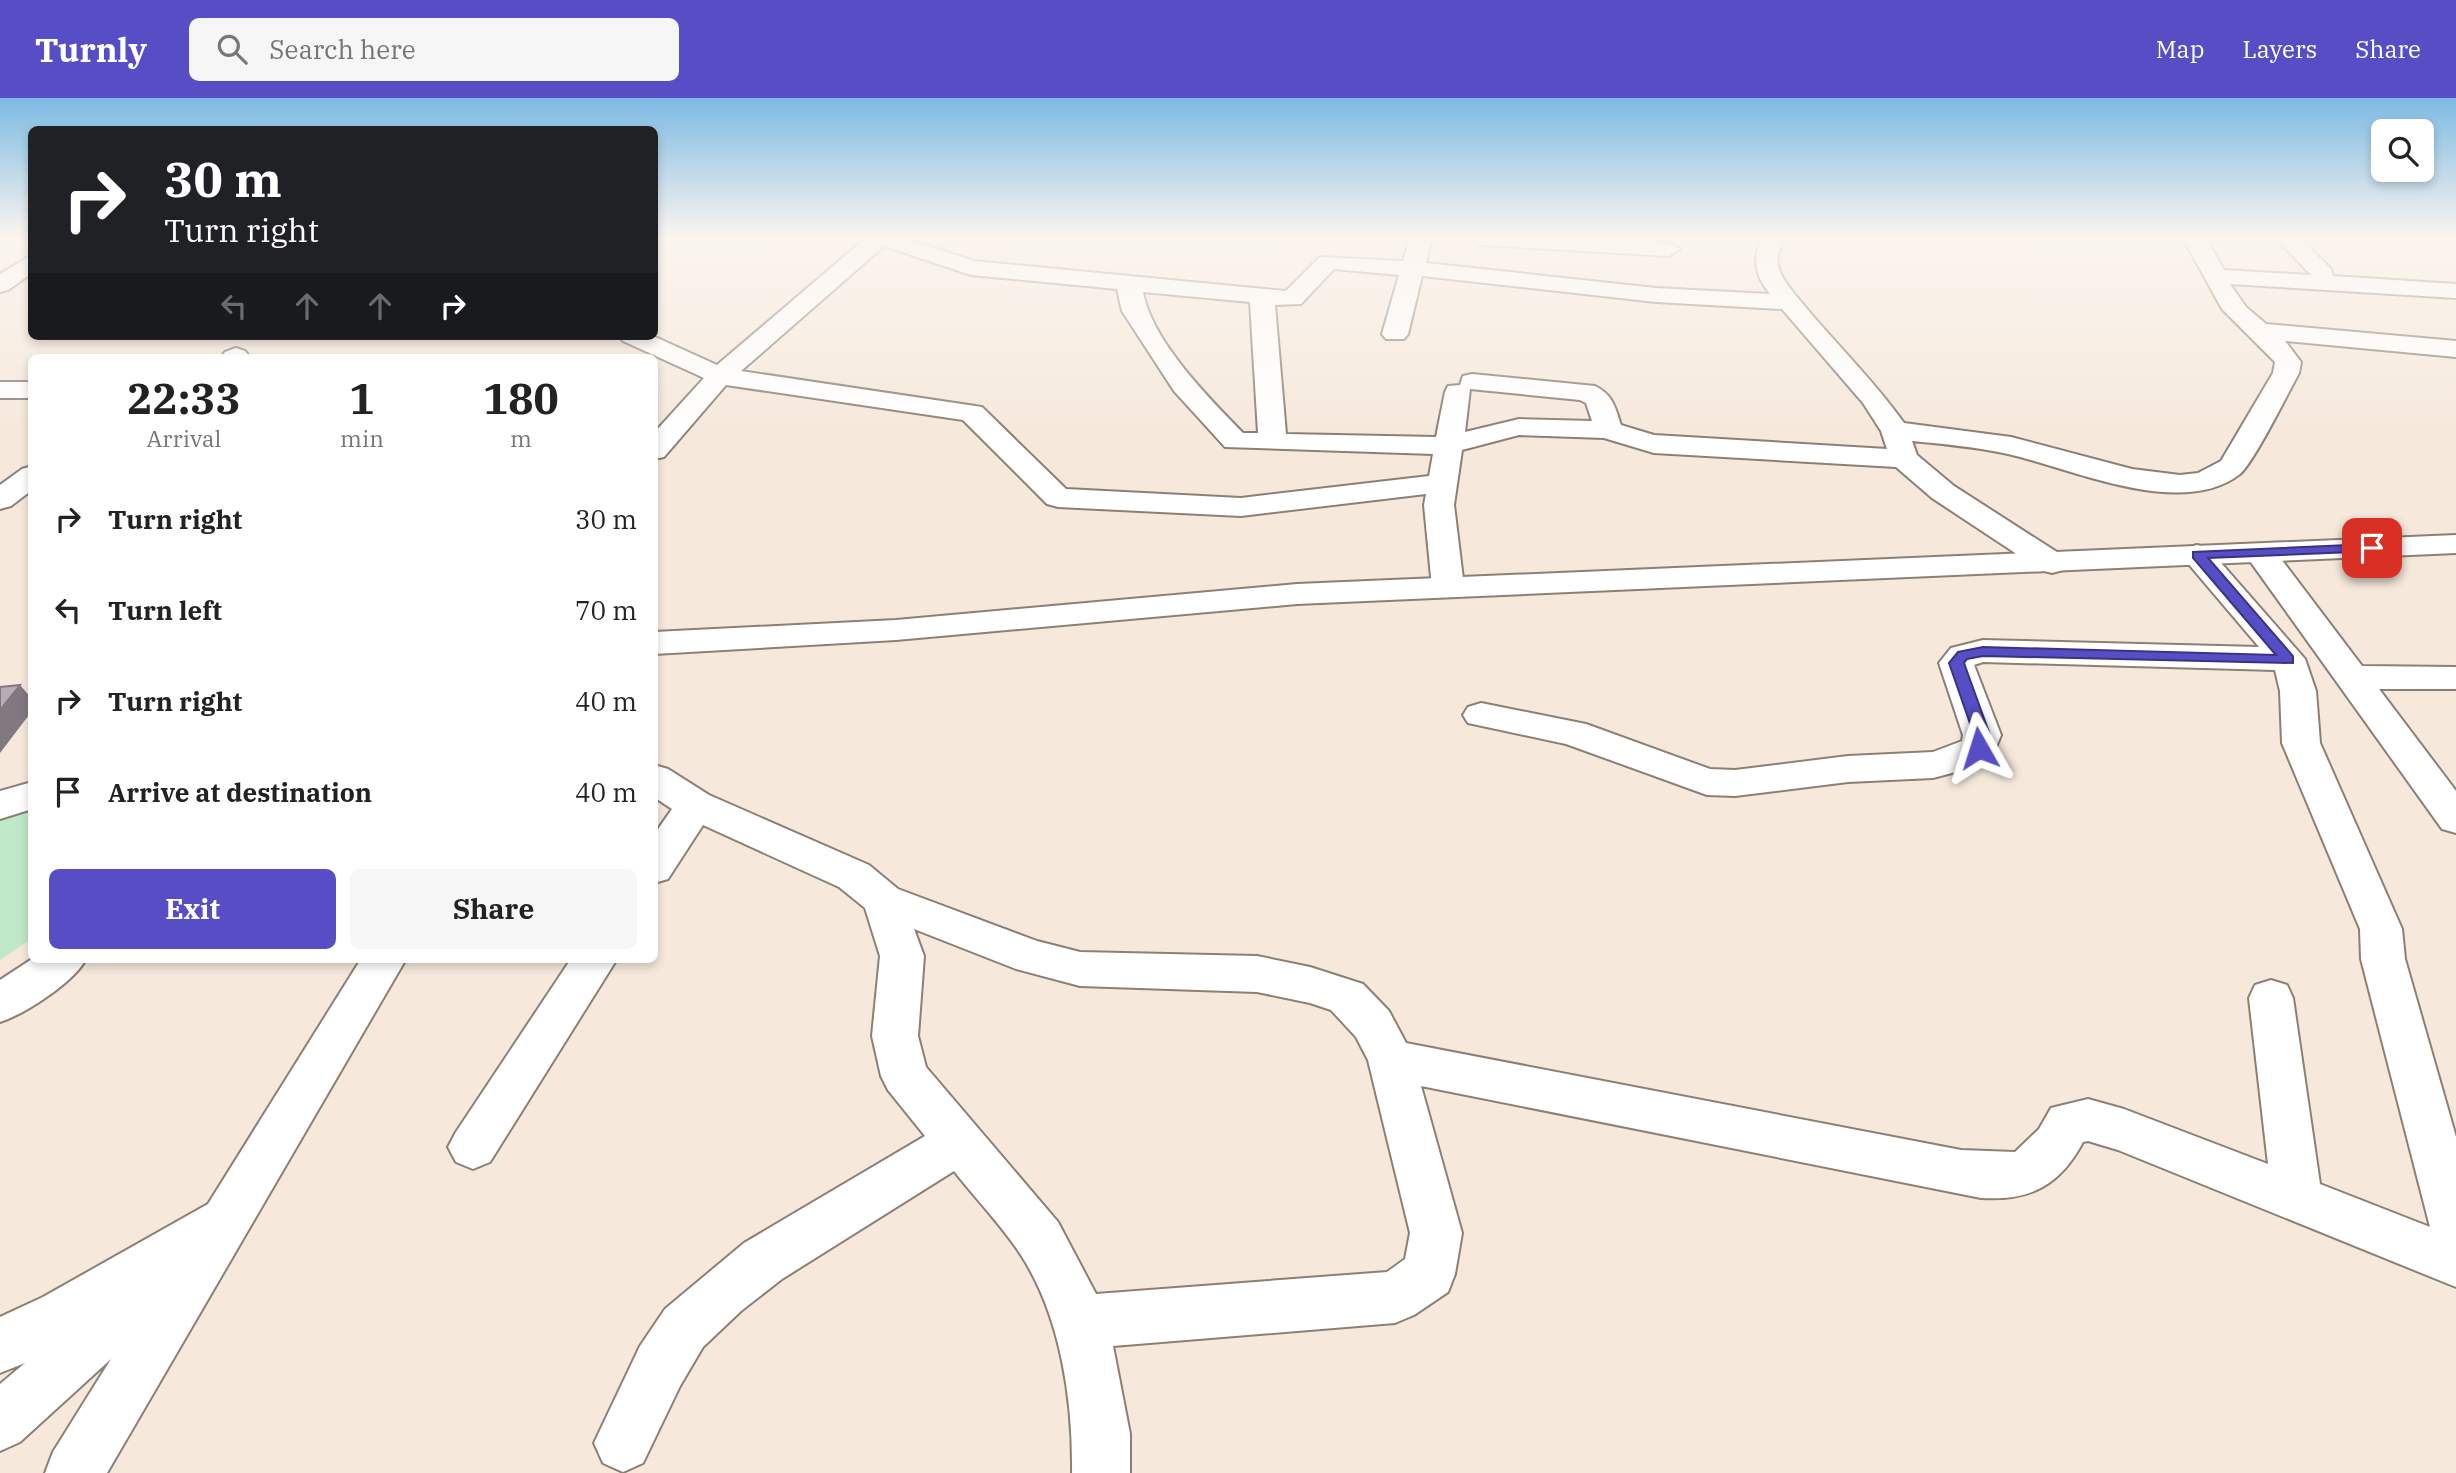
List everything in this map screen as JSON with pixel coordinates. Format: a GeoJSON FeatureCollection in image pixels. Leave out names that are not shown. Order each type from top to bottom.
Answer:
{"type":"FeatureCollection","features":[{"type":"Feature","properties":{"kind":"street"},"geometry":{"type":"LineString","coordinates":[[658,446],[720,376],[806,302]]}},
{"type":"Feature","properties":{"kind":"street"},"geometry":{"type":"LineString","coordinates":[[1132,302],[1133,312],[1198,404],[1235,442],[1447,446],[1519,427],[1609,430],[1625,438],[1692,448],[1904,459]]}},
{"type":"Feature","properties":{"kind":"street"},"geometry":{"type":"LineString","coordinates":[[1262,302],[1273,442]]}},
{"type":"Feature","properties":{"kind":"street"},"geometry":{"type":"LineString","coordinates":[[1395,334],[1404,302]]}},
{"type":"Feature","properties":{"kind":"street"},"geometry":{"type":"LineString","coordinates":[[1786,302],[1872,398],[1895,431],[1904,459],[1943,492],[2052,563]]}},
{"type":"Feature","properties":{"kind":"street"},"geometry":{"type":"LineString","coordinates":[[1895,431],[1979,440],[2130,476],[2198,483],[2232,466],[2286,373],[2288,362],[2262,331],[2229,302]]}},
{"type":"Feature","properties":{"kind":"street"},"geometry":{"type":"LineString","coordinates":[[2262,331],[2456,349]]}},
{"type":"Feature","properties":{"kind":"street"},"geometry":{"type":"LineString","coordinates":[[641,340],[720,376],[972,413],[1058,498],[1241,507],[1441,483]]}},
{"type":"Feature","properties":{"kind":"street"},"geometry":{"type":"LineString","coordinates":[[1448,587],[1439,505],[1447,446],[1465,387],[1586,392],[1598,398],[1609,430]]}},
{"type":"Feature","properties":{"kind":"street"},"geometry":{"type":"LineString","coordinates":[[0,390],[28,390]]}},
{"type":"Feature","properties":{"kind":"street"},"geometry":{"type":"LineString","coordinates":[[0,500],[19,478]]}},
{"type":"Feature","properties":{"kind":"street"},"geometry":{"type":"LineString","coordinates":[[658,643],[896,630],[1187,602],[1448,587],[2456,544]]}},
{"type":"Feature","properties":{"kind":"street"},"geometry":{"type":"LineString","coordinates":[[2261,554],[2456,819]]}},
{"type":"Feature","properties":{"kind":"street"},"geometry":{"type":"LineString","coordinates":[[2197,555],[2288,659],[2298,680],[2297,719],[2301,743],[2381,929],[2384,960],[2456,1227]]}},
{"type":"Feature","properties":{"kind":"street"},"geometry":{"type":"LineString","coordinates":[[1481,715],[1573,733],[1682,775],[1707,782],[1735,783],[1849,769],[1933,765],[1958,759],[1979,748],[1982,735],[1956,663],[1963,656],[1983,652],[2288,659]]}},
{"type":"Feature","properties":{"kind":"street"},"geometry":{"type":"LineString","coordinates":[[2351,677],[2456,678]]}},
{"type":"Feature","properties":{"kind":"street"},"geometry":{"type":"LineString","coordinates":[[658,781],[695,805],[854,876],[883,900],[1031,957],[1080,969],[1257,974],[1310,985],[1347,998],[1373,1024],[1391,1060],[1436,1233],[1429,1274],[1395,1297],[1081,1322]]}},
{"type":"Feature","properties":{"kind":"street"},"geometry":{"type":"LineString","coordinates":[[0,805],[28,796]]}},
{"type":"Feature","properties":{"kind":"street"},"geometry":{"type":"LineString","coordinates":[[658,861],[695,805]]}},
{"type":"Feature","properties":{"kind":"street"},"geometry":{"type":"LineString","coordinates":[[883,900],[902,956],[895,1036],[905,1076],[957,1143],[1040,1239],[1081,1322],[1101,1434],[1101,1473]]}},
{"type":"Feature","properties":{"kind":"street"},"geometry":{"type":"LineString","coordinates":[[0,1004],[58,963]]}},
{"type":"Feature","properties":{"kind":"street"},"geometry":{"type":"LineString","coordinates":[[74,1473],[382,963]]}},
{"type":"Feature","properties":{"kind":"street"},"geometry":{"type":"LineString","coordinates":[[473,1147],[592,963]]}},
{"type":"Feature","properties":{"kind":"street"},"geometry":{"type":"LineString","coordinates":[[2270,998],[2297,1198]]}},
{"type":"Feature","properties":{"kind":"street"},"geometry":{"type":"LineString","coordinates":[[1391,1060],[1939,1169],[2001,1177],[2038,1167],[2056,1149],[2068,1124],[2088,1119],[2171,1148],[2456,1262]]}},
{"type":"Feature","properties":{"kind":"street"},"geometry":{"type":"LineString","coordinates":[[623,1443],[660,1366],[684,1328],[722,1293],[763,1261],[957,1143]]}},
{"type":"Feature","properties":{"kind":"street"},"geometry":{"type":"LineString","coordinates":[[0,1346],[62,1316],[226,1221]]}},
{"type":"Feature","properties":{"kind":"street"},"geometry":{"type":"LineString","coordinates":[[0,1422],[226,1221]]}},
{"type":"Feature","properties":{"kind":"green space"},"geometry":{"type":"Polygon","coordinates":[[[28,807],[28,941],[0,960],[0,821],[28,807]]]}},
{"type":"Feature","properties":{"kind":"building"},"geometry":{"type":"Polygon","coordinates":[[[20,685],[0,710],[0,687],[20,685]]]}},
{"type":"Feature","properties":{"kind":"route"},"geometry":{"type":"LineString","coordinates":[[1979,748],[1982,735],[1956,663],[1963,656],[1983,652],[2288,659],[2197,555],[2372,548]]}}]}
